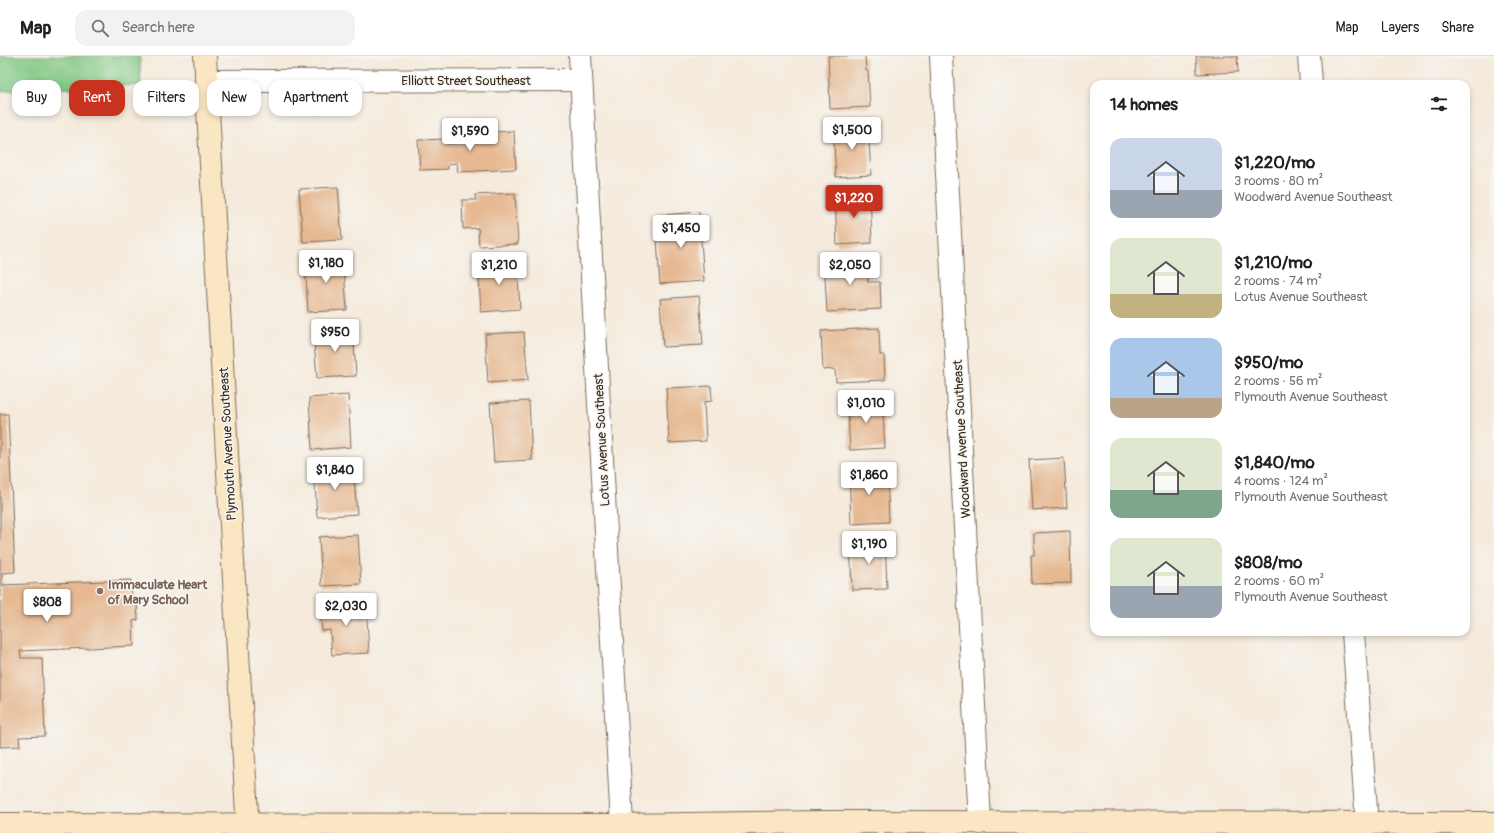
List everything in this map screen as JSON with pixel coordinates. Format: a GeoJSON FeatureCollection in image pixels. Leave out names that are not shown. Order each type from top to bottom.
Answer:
{"type":"FeatureCollection","features":[{"type":"Feature","properties":{"kind":"main road","name":"Plymouth Avenue Southeast"},"geometry":{"type":"LineString","coordinates":[[205,56],[248,829]]}},
{"type":"Feature","properties":{"kind":"main road"},"geometry":{"type":"LineString","coordinates":[[0,824],[248,829],[622,824],[821,828],[980,823],[1494,823]]}},
{"type":"Feature","properties":{"kind":"street","name":"Lotus Avenue Southeast"},"geometry":{"type":"LineString","coordinates":[[580,56],[622,824]]}},
{"type":"Feature","properties":{"kind":"street","name":"Woodward Avenue Southeast"},"geometry":{"type":"LineString","coordinates":[[941,56],[980,823]]}},
{"type":"Feature","properties":{"kind":"street"},"geometry":{"type":"LineString","coordinates":[[1309,56],[1311,80]]}},
{"type":"Feature","properties":{"kind":"street","name":"Elliott Street Southeast"},"geometry":{"type":"LineString","coordinates":[[206,81],[581,80]]}},
{"type":"Feature","properties":{"kind":"street"},"geometry":{"type":"LineString","coordinates":[[1353,636],[1367,823]]}},
{"type":"Feature","properties":{"kind":"green space"},"geometry":{"type":"Polygon","coordinates":[[[0,56],[140,56],[141,80],[133,80],[133,85],[125,86],[125,80],[69,80],[69,88],[61,88],[61,80],[12,80],[12,90],[0,91],[0,56]]]}},
{"type":"Feature","properties":{"kind":"building"},"geometry":{"type":"Polygon","coordinates":[[[828,56],[865,56],[866,71],[868,71],[870,107],[830,109],[828,56]]]}},
{"type":"Feature","properties":{"kind":"building"},"geometry":{"type":"Polygon","coordinates":[[[1196,56],[1237,56],[1238,72],[1197,74],[1196,56]]]}},
{"type":"Feature","properties":{"kind":"building"},"geometry":{"type":"Polygon","coordinates":[[[868,125],[871,175],[836,177],[833,127],[868,125]]]}},
{"type":"Feature","properties":{"kind":"building"},"geometry":{"type":"Polygon","coordinates":[[[514,131],[516,169],[458,172],[457,163],[448,164],[448,169],[420,170],[418,140],[447,139],[447,144],[456,143],[455,134],[514,131]]]}},
{"type":"Feature","properties":{"kind":"building"},"geometry":{"type":"Polygon","coordinates":[[[338,187],[342,240],[303,242],[299,189],[338,187]]]}},
{"type":"Feature","properties":{"kind":"building"},"geometry":{"type":"Polygon","coordinates":[[[515,193],[518,244],[479,246],[478,228],[463,229],[462,200],[476,200],[475,195],[515,193]]]}},
{"type":"Feature","properties":{"kind":"building"},"geometry":{"type":"Polygon","coordinates":[[[870,193],[872,243],[837,245],[835,195],[870,193]]]}},
{"type":"Feature","properties":{"kind":"building"},"geometry":{"type":"Polygon","coordinates":[[[699,212],[704,281],[660,284],[657,239],[662,238],[661,215],[699,212]]]}},
{"type":"Feature","properties":{"kind":"building"},"geometry":{"type":"Polygon","coordinates":[[[343,256],[347,310],[308,312],[305,259],[343,256]]]}},
{"type":"Feature","properties":{"kind":"building"},"geometry":{"type":"Polygon","coordinates":[[[866,257],[868,282],[880,282],[881,309],[827,312],[824,259],[866,257]]]}},
{"type":"Feature","properties":{"kind":"building"},"geometry":{"type":"Polygon","coordinates":[[[517,260],[520,309],[481,312],[478,263],[517,260]]]}},
{"type":"Feature","properties":{"kind":"building"},"geometry":{"type":"Polygon","coordinates":[[[699,296],[703,345],[663,347],[660,299],[699,296]]]}},
{"type":"Feature","properties":{"kind":"building"},"geometry":{"type":"Polygon","coordinates":[[[353,327],[356,376],[317,378],[313,330],[353,327]]]}},
{"type":"Feature","properties":{"kind":"building"},"geometry":{"type":"Polygon","coordinates":[[[879,328],[880,355],[884,355],[885,380],[836,382],[835,369],[823,370],[821,331],[879,328]]]}},
{"type":"Feature","properties":{"kind":"building"},"geometry":{"type":"Polygon","coordinates":[[[524,332],[528,380],[488,383],[485,334],[524,332]]]}},
{"type":"Feature","properties":{"kind":"building"},"geometry":{"type":"Polygon","coordinates":[[[711,386],[712,401],[704,402],[706,441],[669,443],[666,388],[711,386]]]}},
{"type":"Feature","properties":{"kind":"building"},"geometry":{"type":"Polygon","coordinates":[[[348,395],[351,447],[312,450],[309,398],[348,395]]]}},
{"type":"Feature","properties":{"kind":"building"},"geometry":{"type":"Polygon","coordinates":[[[882,398],[885,448],[850,450],[847,400],[882,398]]]}},
{"type":"Feature","properties":{"kind":"building"},"geometry":{"type":"Polygon","coordinates":[[[529,401],[532,460],[494,462],[490,403],[529,401]]]}},
{"type":"Feature","properties":{"kind":"building"},"geometry":{"type":"Polygon","coordinates":[[[0,414],[8,414],[15,572],[2,573],[2,585],[131,580],[132,603],[137,603],[138,620],[133,621],[134,646],[20,651],[21,658],[42,658],[45,736],[19,737],[20,746],[0,747],[0,414]]]}},
{"type":"Feature","properties":{"kind":"building"},"geometry":{"type":"Polygon","coordinates":[[[1064,458],[1067,508],[1032,510],[1029,460],[1064,458]]]}},
{"type":"Feature","properties":{"kind":"building"},"geometry":{"type":"Polygon","coordinates":[[[353,465],[357,514],[317,517],[314,468],[353,465]]]}},
{"type":"Feature","properties":{"kind":"building"},"geometry":{"type":"Polygon","coordinates":[[[887,469],[889,522],[851,524],[849,470],[887,469]]]}},
{"type":"Feature","properties":{"kind":"building"},"geometry":{"type":"Polygon","coordinates":[[[1070,531],[1071,583],[1032,584],[1031,555],[1034,555],[1034,533],[1070,531]]]}},
{"type":"Feature","properties":{"kind":"building"},"geometry":{"type":"Polygon","coordinates":[[[358,535],[361,584],[322,586],[319,537],[358,535]]]}},
{"type":"Feature","properties":{"kind":"building"},"geometry":{"type":"Polygon","coordinates":[[[885,539],[887,589],[852,590],[850,541],[885,539]]]}},
{"type":"Feature","properties":{"kind":"building"},"geometry":{"type":"Polygon","coordinates":[[[366,602],[369,653],[332,655],[330,630],[322,631],[320,605],[366,602]]]}},
{"type":"Feature","properties":{"kind":"place","name":"Immaculate Heart of Mary School"},"geometry":{"type":"Point","coordinates":[100,591]}}]}
